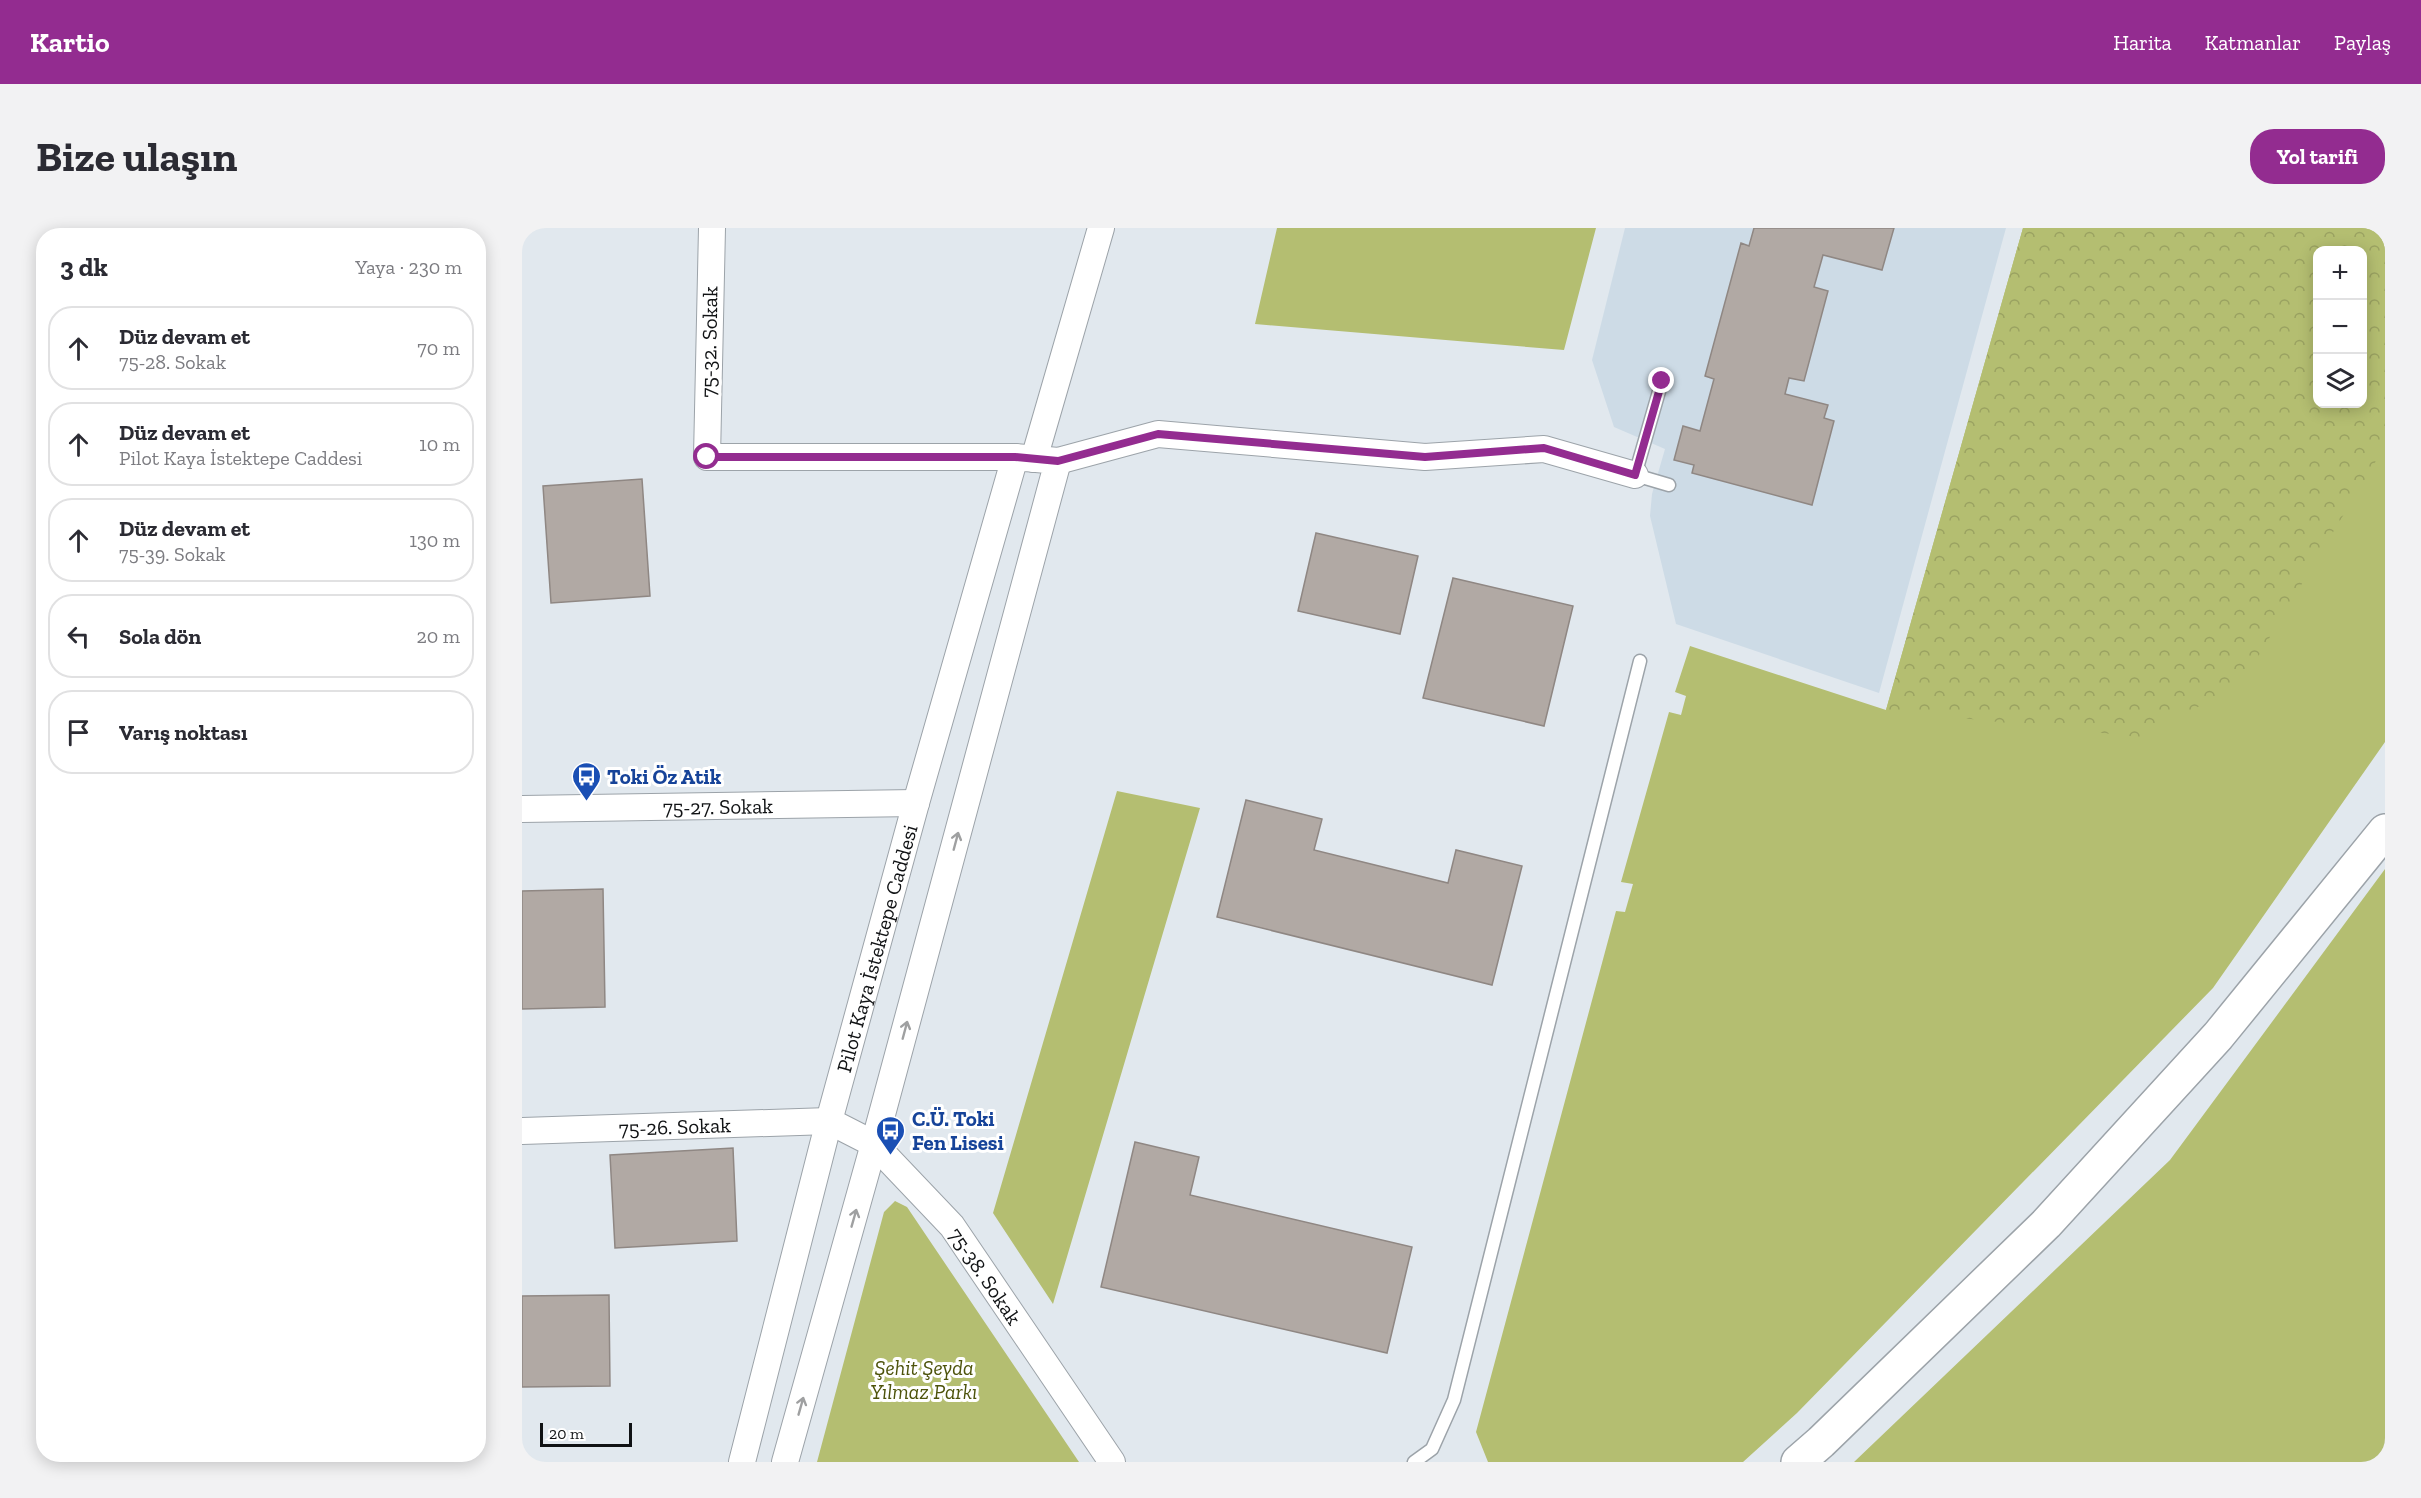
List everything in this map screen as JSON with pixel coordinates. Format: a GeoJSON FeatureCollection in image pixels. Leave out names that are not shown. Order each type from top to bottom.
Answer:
{"type":"FeatureCollection","features":[{"type":"Feature","properties":{"kind":"main road"},"geometry":{"type":"LineString","coordinates":[[1798,1462],[2046,1224],[2218,1036],[2385,831]]}},
{"type":"Feature","properties":{"kind":"street","name":"75-32. Sokak"},"geometry":{"type":"LineString","coordinates":[[712,228],[707,457],[1036,459]]}},
{"type":"Feature","properties":{"kind":"street","name":"Pilot Kaya İstektepe Caddesi"},"geometry":{"type":"LineString","coordinates":[[785,1462],[874,1144],[1036,459],[1101,228]]}},
{"type":"Feature","properties":{"kind":"street"},"geometry":{"type":"LineString","coordinates":[[1036,459],[1158,434],[1425,457],[1544,448],[1635,475]]}},
{"type":"Feature","properties":{"kind":"street","name":"Pilot Kaya İstektepe Caddesi"},"geometry":{"type":"LineString","coordinates":[[742,1462],[829,1121],[916,803],[1036,459]]}},
{"type":"Feature","properties":{"kind":"street","name":"75-27. Sokak"},"geometry":{"type":"LineString","coordinates":[[522,809],[916,803]]}},
{"type":"Feature","properties":{"kind":"street","name":"75-38. Sokak"},"geometry":{"type":"LineString","coordinates":[[829,1121],[874,1144],[952,1226],[1112,1462]]}},
{"type":"Feature","properties":{"kind":"street","name":"75-26. Sokak"},"geometry":{"type":"LineString","coordinates":[[522,1131],[829,1121]]}},
{"type":"Feature","properties":{"kind":"lane"},"geometry":{"type":"LineString","coordinates":[[1662,381],[1635,475],[1669,485]]}},
{"type":"Feature","properties":{"kind":"lane"},"geometry":{"type":"LineString","coordinates":[[1414,1462],[1432,1449],[1454,1400],[1640,661]]}},
{"type":"Feature","properties":{"kind":"shaded area"},"geometry":{"type":"Polygon","coordinates":[[[1625,228],[2006,228],[1879,693],[1676,624],[1650,516],[1652,494],[1665,449],[1614,427],[1592,360],[1625,228]]]}},
{"type":"Feature","properties":{"kind":"green space"},"geometry":{"type":"Polygon","coordinates":[[[1277,228],[1596,228],[1564,350],[1255,324],[1277,228]]]}},
{"type":"Feature","properties":{"kind":"green space"},"geometry":{"type":"Polygon","coordinates":[[[2023,228],[2385,228],[2385,742],[2213,988],[1797,1413],[1743,1462],[1488,1462],[1476,1432],[1616,911],[1625,912],[1633,884],[1621,882],[1669,712],[1681,715],[1686,696],[1675,692],[1690,646],[1886,710],[2023,228]]]}},
{"type":"Feature","properties":{"kind":"green space"},"geometry":{"type":"Polygon","coordinates":[[[2023,228],[2385,228],[2385,446],[2241,685],[2139,737],[1886,710],[2023,228]]]}},
{"type":"Feature","properties":{"kind":"green space"},"geometry":{"type":"Polygon","coordinates":[[[1117,791],[1200,808],[1053,1304],[993,1213],[1117,791]]]}},
{"type":"Feature","properties":{"kind":"green space"},"geometry":{"type":"Polygon","coordinates":[[[2385,869],[2385,1462],[1854,1462],[2170,1160],[2385,869]]]}},
{"type":"Feature","properties":{"kind":"green space","name":"Şehit Şeyda Yılmaz Parkı"},"geometry":{"type":"Polygon","coordinates":[[[895,1201],[907,1207],[1079,1462],[817,1462],[884,1212],[895,1201]]]}},
{"type":"Feature","properties":{"kind":"building"},"geometry":{"type":"Polygon","coordinates":[[[1754,228],[1894,228],[1882,270],[1823,255],[1814,287],[1828,291],[1804,381],[1789,378],[1785,394],[1828,405],[1824,418],[1834,421],[1812,505],[1692,473],[1694,465],[1674,460],[1683,426],[1700,431],[1714,379],[1705,376],[1741,243],[1749,246],[1754,228]]]}},
{"type":"Feature","properties":{"kind":"building"},"geometry":{"type":"Polygon","coordinates":[[[642,479],[650,596],[551,603],[543,486],[642,479]]]}},
{"type":"Feature","properties":{"kind":"building"},"geometry":{"type":"Polygon","coordinates":[[[1316,533],[1418,556],[1400,634],[1298,611],[1316,533]]]}},
{"type":"Feature","properties":{"kind":"building"},"geometry":{"type":"Polygon","coordinates":[[[1453,578],[1573,606],[1544,726],[1423,698],[1453,578]]]}},
{"type":"Feature","properties":{"kind":"building"},"geometry":{"type":"Polygon","coordinates":[[[1246,800],[1322,819],[1314,850],[1448,883],[1456,850],[1522,866],[1492,985],[1217,917],[1246,800]]]}},
{"type":"Feature","properties":{"kind":"building"},"geometry":{"type":"Polygon","coordinates":[[[603,889],[605,1007],[522,1009],[522,891],[603,889]]]}},
{"type":"Feature","properties":{"kind":"building"},"geometry":{"type":"Polygon","coordinates":[[[1135,1142],[1199,1157],[1190,1195],[1412,1247],[1387,1353],[1101,1287],[1135,1142]]]}},
{"type":"Feature","properties":{"kind":"building"},"geometry":{"type":"Polygon","coordinates":[[[733,1148],[737,1241],[615,1248],[610,1155],[733,1148]]]}},
{"type":"Feature","properties":{"kind":"building"},"geometry":{"type":"Polygon","coordinates":[[[609,1295],[610,1386],[522,1387],[522,1296],[609,1295]]]}},
{"type":"Feature","properties":{"kind":"place","name":"Toki Öz Atik"},"geometry":{"type":"Point","coordinates":[586,802]}},
{"type":"Feature","properties":{"kind":"place","name":"C.Ü. Toki Fen Lisesi"},"geometry":{"type":"Point","coordinates":[891,1156]}},
{"type":"Feature","properties":{"kind":"route"},"geometry":{"type":"LineString","coordinates":[[707,457],[1015,457],[1058,461],[1158,434],[1425,457],[1544,448],[1635,475],[1662,381]]}}]}
